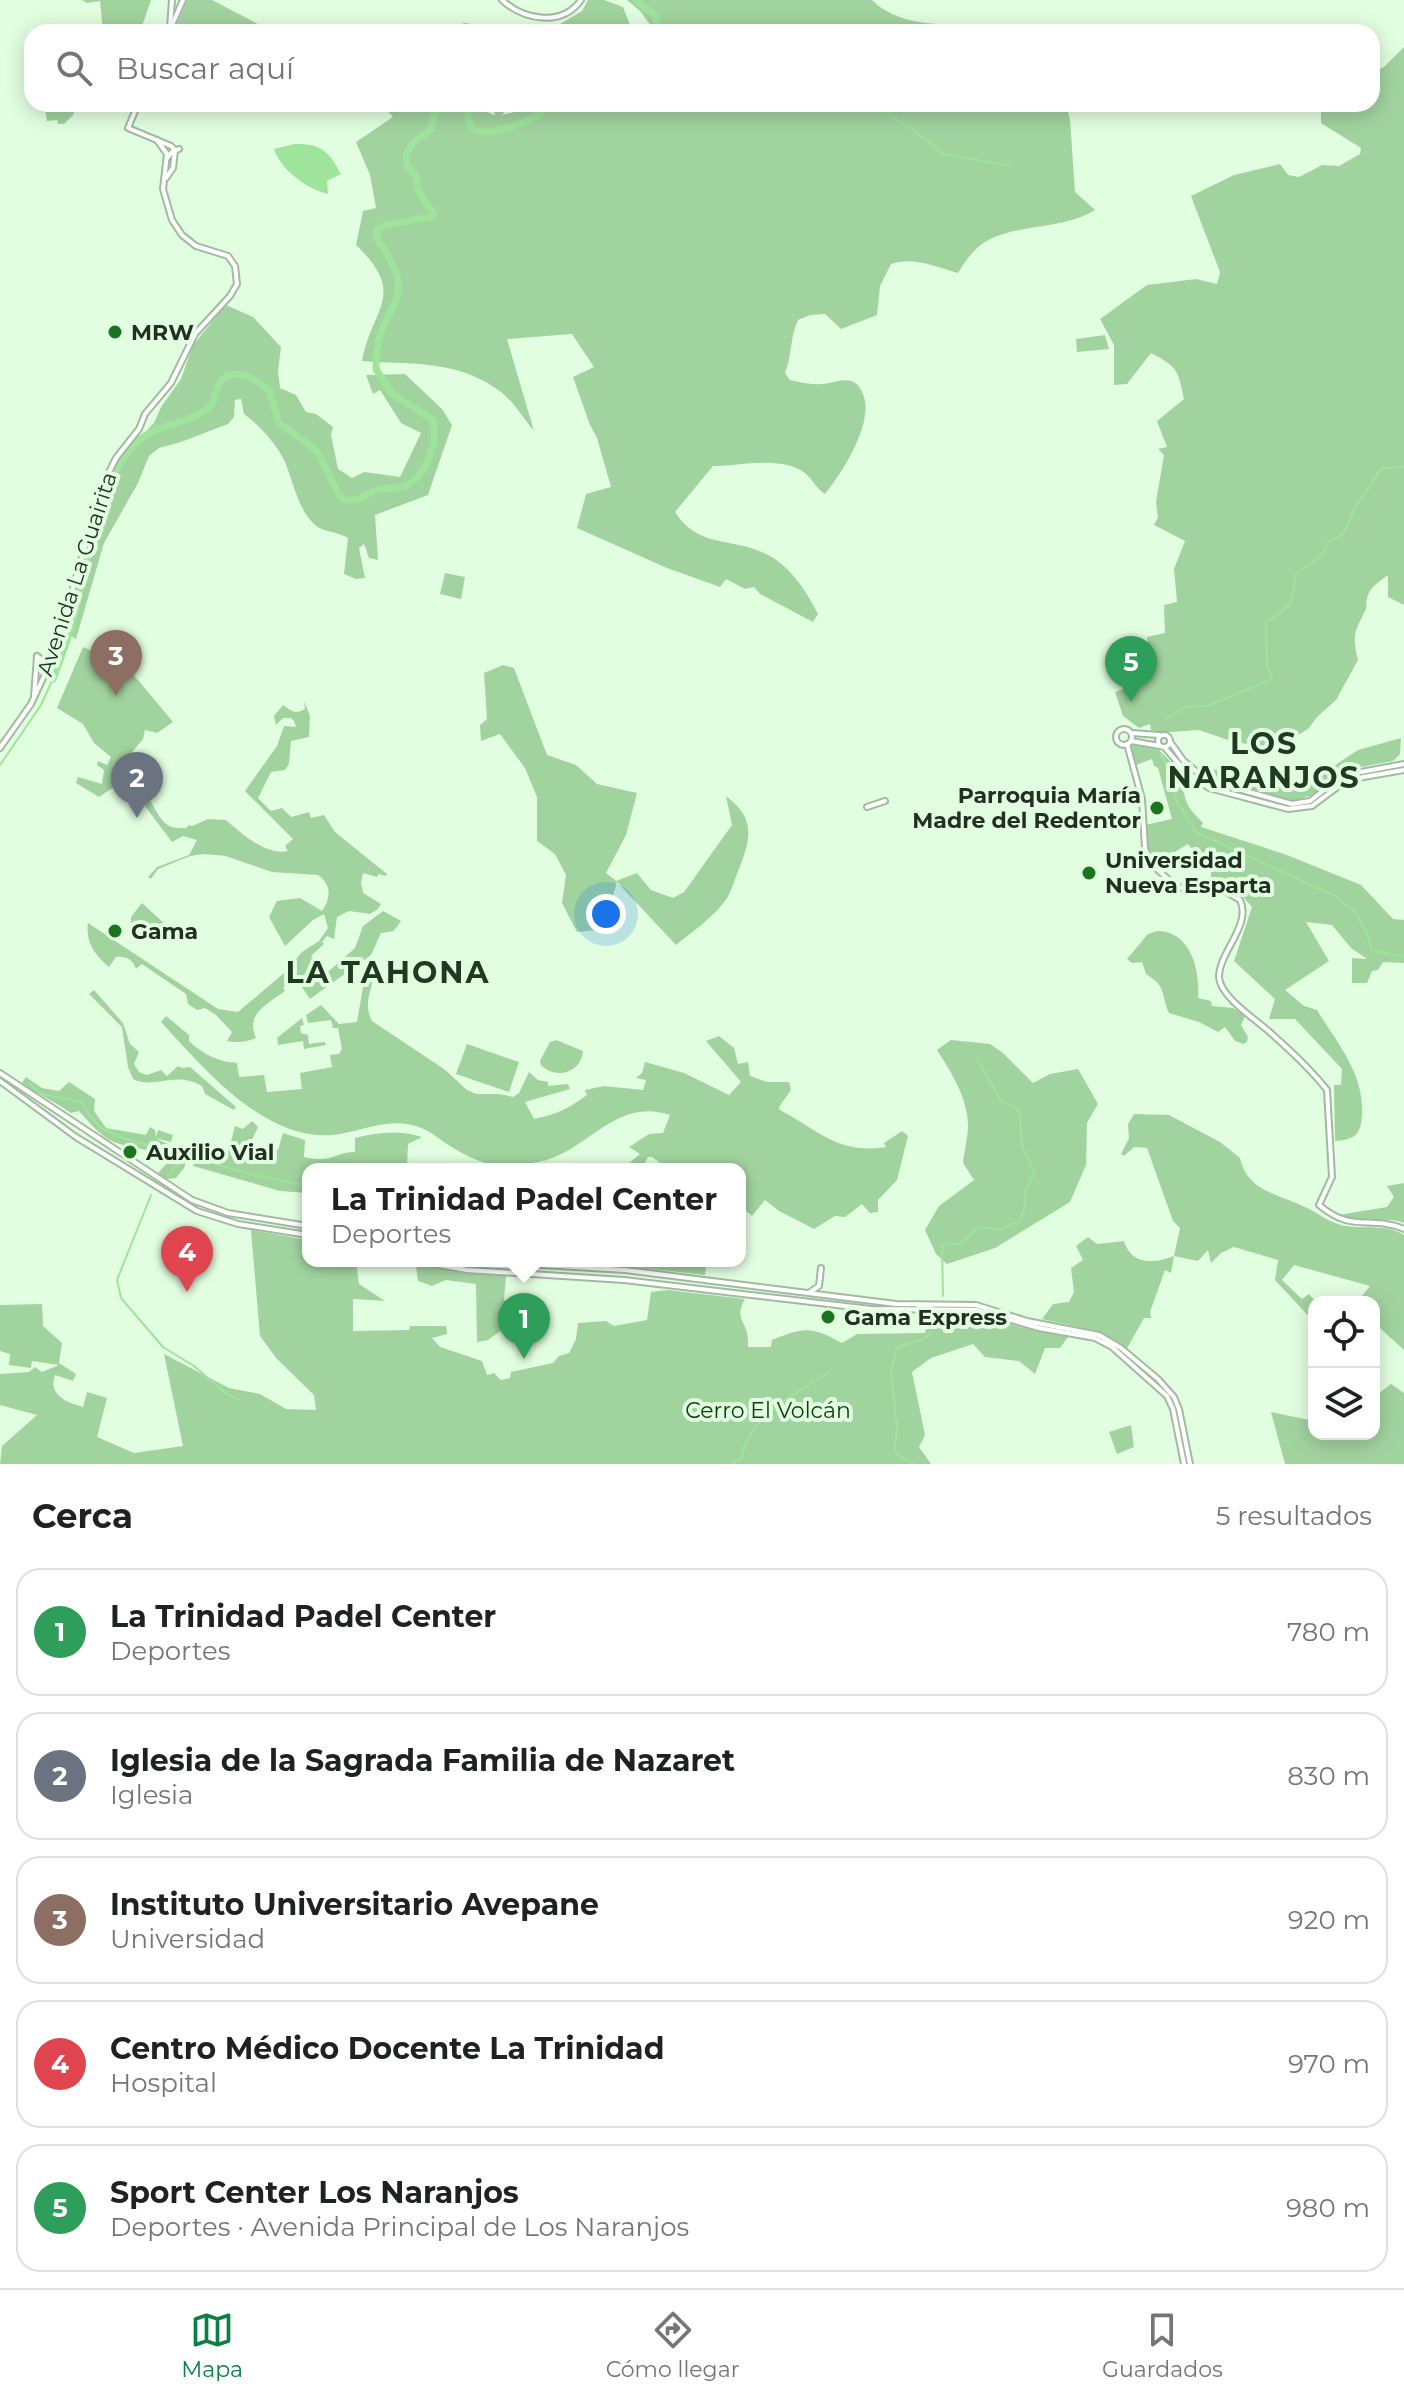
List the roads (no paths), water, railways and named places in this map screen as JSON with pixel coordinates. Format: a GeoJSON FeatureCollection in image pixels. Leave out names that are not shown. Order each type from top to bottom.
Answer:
{"type":"FeatureCollection","features":[{"type":"Feature","properties":{"kind":"main road"},"geometry":{"type":"LineString","coordinates":[[170,24],[172,0],[183,0],[173,24]]}},
{"type":"Feature","properties":{"kind":"main road"},"geometry":{"type":"LineString","coordinates":[[502,0],[516,10],[544,19],[568,13],[581,0]]}},
{"type":"Feature","properties":{"kind":"main road"},"geometry":{"type":"LineString","coordinates":[[135,112],[128,128],[177,150],[167,159]]}},
{"type":"Feature","properties":{"kind":"main road"},"geometry":{"type":"LineString","coordinates":[[157,140],[166,151],[167,159]]}},
{"type":"Feature","properties":{"kind":"main road","name":"Avenida La Guairita"},"geometry":{"type":"LineString","coordinates":[[165,178],[173,168],[177,150]]}},
{"type":"Feature","properties":{"kind":"main road","name":"Avenida La Guairita"},"geometry":{"type":"LineString","coordinates":[[0,748],[34,698],[50,666],[103,484],[116,458],[139,429],[145,414],[171,383],[195,334],[237,284],[235,266],[228,256],[196,246],[179,231],[165,204],[163,189],[167,159]]}},
{"type":"Feature","properties":{"kind":"main road"},"geometry":{"type":"LineString","coordinates":[[34,698],[37,656],[50,666]]}},
{"type":"Feature","properties":{"kind":"main road"},"geometry":{"type":"LineString","coordinates":[[1171,743],[1162,747],[1119,743],[1116,734],[1125,729],[1131,733],[1169,737],[1183,760],[1206,780],[1292,804],[1310,801],[1350,774],[1404,767]]}},
{"type":"Feature","properties":{"kind":"main road"},"geometry":{"type":"LineString","coordinates":[[1131,733],[1129,742],[1142,799],[1147,857],[1153,867],[1177,887],[1220,888],[1240,900],[1244,907],[1243,915],[1221,968],[1220,983],[1238,1005],[1272,1033],[1327,1090],[1332,1177],[1319,1205],[1346,1222],[1379,1222],[1404,1229]]}},
{"type":"Feature","properties":{"kind":"main road"},"geometry":{"type":"LineString","coordinates":[[1162,735],[1158,741],[1162,747],[1185,771],[1209,788],[1288,809],[1312,806],[1347,780],[1404,767]]}},
{"type":"Feature","properties":{"kind":"main road"},"geometry":{"type":"LineString","coordinates":[[867,807],[885,801]]}},
{"type":"Feature","properties":{"kind":"main road"},"geometry":{"type":"LineString","coordinates":[[0,1073],[192,1200],[228,1213],[302,1225]]}},
{"type":"Feature","properties":{"kind":"main road"},"geometry":{"type":"LineString","coordinates":[[0,1081],[76,1137],[197,1211],[238,1224],[302,1234]]}},
{"type":"Feature","properties":{"kind":"main road"},"geometry":{"type":"LineString","coordinates":[[450,1267],[624,1280],[871,1309],[976,1310],[1039,1328],[1089,1337],[1112,1347],[1167,1396],[1187,1464]]}},
{"type":"Feature","properties":{"kind":"main road"},"geometry":{"type":"LineString","coordinates":[[575,1267],[625,1270],[896,1304],[976,1305],[1027,1321],[1104,1337],[1158,1379],[1174,1397],[1179,1409],[1187,1464]]}},
{"type":"Feature","properties":{"kind":"main road"},"geometry":{"type":"LineString","coordinates":[[807,1293],[819,1286],[821,1268]]}},
{"type":"Feature","properties":{"kind":"waterway"},"geometry":{"type":"LineString","coordinates":[[636,0],[656,16],[656,24]]}},
{"type":"Feature","properties":{"kind":"waterway"},"geometry":{"type":"LineString","coordinates":[[53,679],[74,618],[97,521],[123,459],[144,436],[207,409],[225,377],[245,376],[269,390],[279,423],[316,450],[339,495],[345,500],[380,489],[405,486],[425,467],[434,438],[433,420],[392,394],[376,369],[379,339],[398,291],[393,265],[376,236],[378,229],[386,225],[430,217],[433,213],[419,192],[406,155],[413,143],[430,130],[436,112]]}},
{"type":"Feature","properties":{"kind":"waterway"},"geometry":{"type":"LineString","coordinates":[[468,112],[471,126],[487,132],[509,128],[542,112]]}},
{"type":"Feature","properties":{"kind":"waterway"},"geometry":{"type":"LineString","coordinates":[[885,112],[944,154],[1011,166]]}},
{"type":"Feature","properties":{"kind":"waterway"},"geometry":{"type":"LineString","coordinates":[[1166,719],[1185,707],[1207,706],[1268,681],[1272,675],[1267,666],[1266,622],[1289,604],[1294,592],[1295,575],[1323,554],[1327,543],[1343,534],[1356,506],[1382,468],[1404,467]]}},
{"type":"Feature","properties":{"kind":"waterway"},"geometry":{"type":"LineString","coordinates":[[0,765],[41,705],[53,679]]}},
{"type":"Feature","properties":{"kind":"waterway"},"geometry":{"type":"LineString","coordinates":[[1161,754],[1169,770],[1177,802],[1196,832],[1335,896],[1356,913],[1367,933],[1371,950],[1404,957]]}},
{"type":"Feature","properties":{"kind":"waterway"},"geometry":{"type":"LineString","coordinates":[[943,1296],[942,1247],[960,1244],[979,1227],[1001,1230],[1020,1221],[1026,1190],[1035,1172],[1022,1147],[1020,1114],[1016,1108],[1002,1102],[977,1059]]}},
{"type":"Feature","properties":{"kind":"waterway"},"geometry":{"type":"LineString","coordinates":[[29,1083],[42,1094],[82,1102],[101,1128],[126,1139],[254,1175],[302,1185]]}},
{"type":"Feature","properties":{"kind":"waterway"},"geometry":{"type":"LineString","coordinates":[[168,1175],[184,1157]]}},
{"type":"Feature","properties":{"kind":"waterway"},"geometry":{"type":"LineString","coordinates":[[151,1195],[117,1280],[121,1298],[163,1347],[239,1400]]}},
{"type":"Feature","properties":{"kind":"waterway"},"geometry":{"type":"LineString","coordinates":[[914,1464],[899,1456],[895,1450],[897,1427],[891,1373],[896,1349],[931,1333]]}},
{"type":"Feature","properties":{"kind":"waterway"},"geometry":{"type":"LineString","coordinates":[[731,1464],[741,1459],[754,1429],[775,1407],[829,1372]]}},
{"type":"Feature","properties":{"kind":"place","name":"MRW"},"geometry":{"type":"Point","coordinates":[115,332]}},
{"type":"Feature","properties":{"kind":"place","name":"Instituto Universitario Avepane"},"geometry":{"type":"Point","coordinates":[116,696]}},
{"type":"Feature","properties":{"kind":"place","name":"Sport Center Los Naranjos"},"geometry":{"type":"Point","coordinates":[1131,702]}},
{"type":"Feature","properties":{"kind":"place","name":"Parroquia María Madre del Redentor"},"geometry":{"type":"Point","coordinates":[1157,808]}},
{"type":"Feature","properties":{"kind":"place","name":"Iglesia de la Sagrada Familia de Nazaret"},"geometry":{"type":"Point","coordinates":[137,818]}},
{"type":"Feature","properties":{"kind":"place","name":"Universidad Nueva Esparta"},"geometry":{"type":"Point","coordinates":[1089,873]}},
{"type":"Feature","properties":{"kind":"place","name":"Gama"},"geometry":{"type":"Point","coordinates":[115,931]}},
{"type":"Feature","properties":{"kind":"place","name":"Auxilio Vial"},"geometry":{"type":"Point","coordinates":[130,1152]}},
{"type":"Feature","properties":{"kind":"place","name":"Centro Médico Docente La Trinidad"},"geometry":{"type":"Point","coordinates":[187,1292]}},
{"type":"Feature","properties":{"kind":"place","name":"Gama Express"},"geometry":{"type":"Point","coordinates":[828,1317]}},
{"type":"Feature","properties":{"kind":"place","name":"La Trinidad Padel Center"},"geometry":{"type":"Point","coordinates":[524,1359]}},
{"type":"Feature","properties":{"kind":"district","name":"LOS NARANJOS"},"geometry":{"type":"Point","coordinates":[1264,760]}},
{"type":"Feature","properties":{"kind":"district","name":"LA TAHONA"},"geometry":{"type":"Point","coordinates":[388,972]}},
{"type":"Feature","properties":{"kind":"park label","name":"Cerro El Volcán"},"geometry":{"type":"Point","coordinates":[768,1410]}}]}
